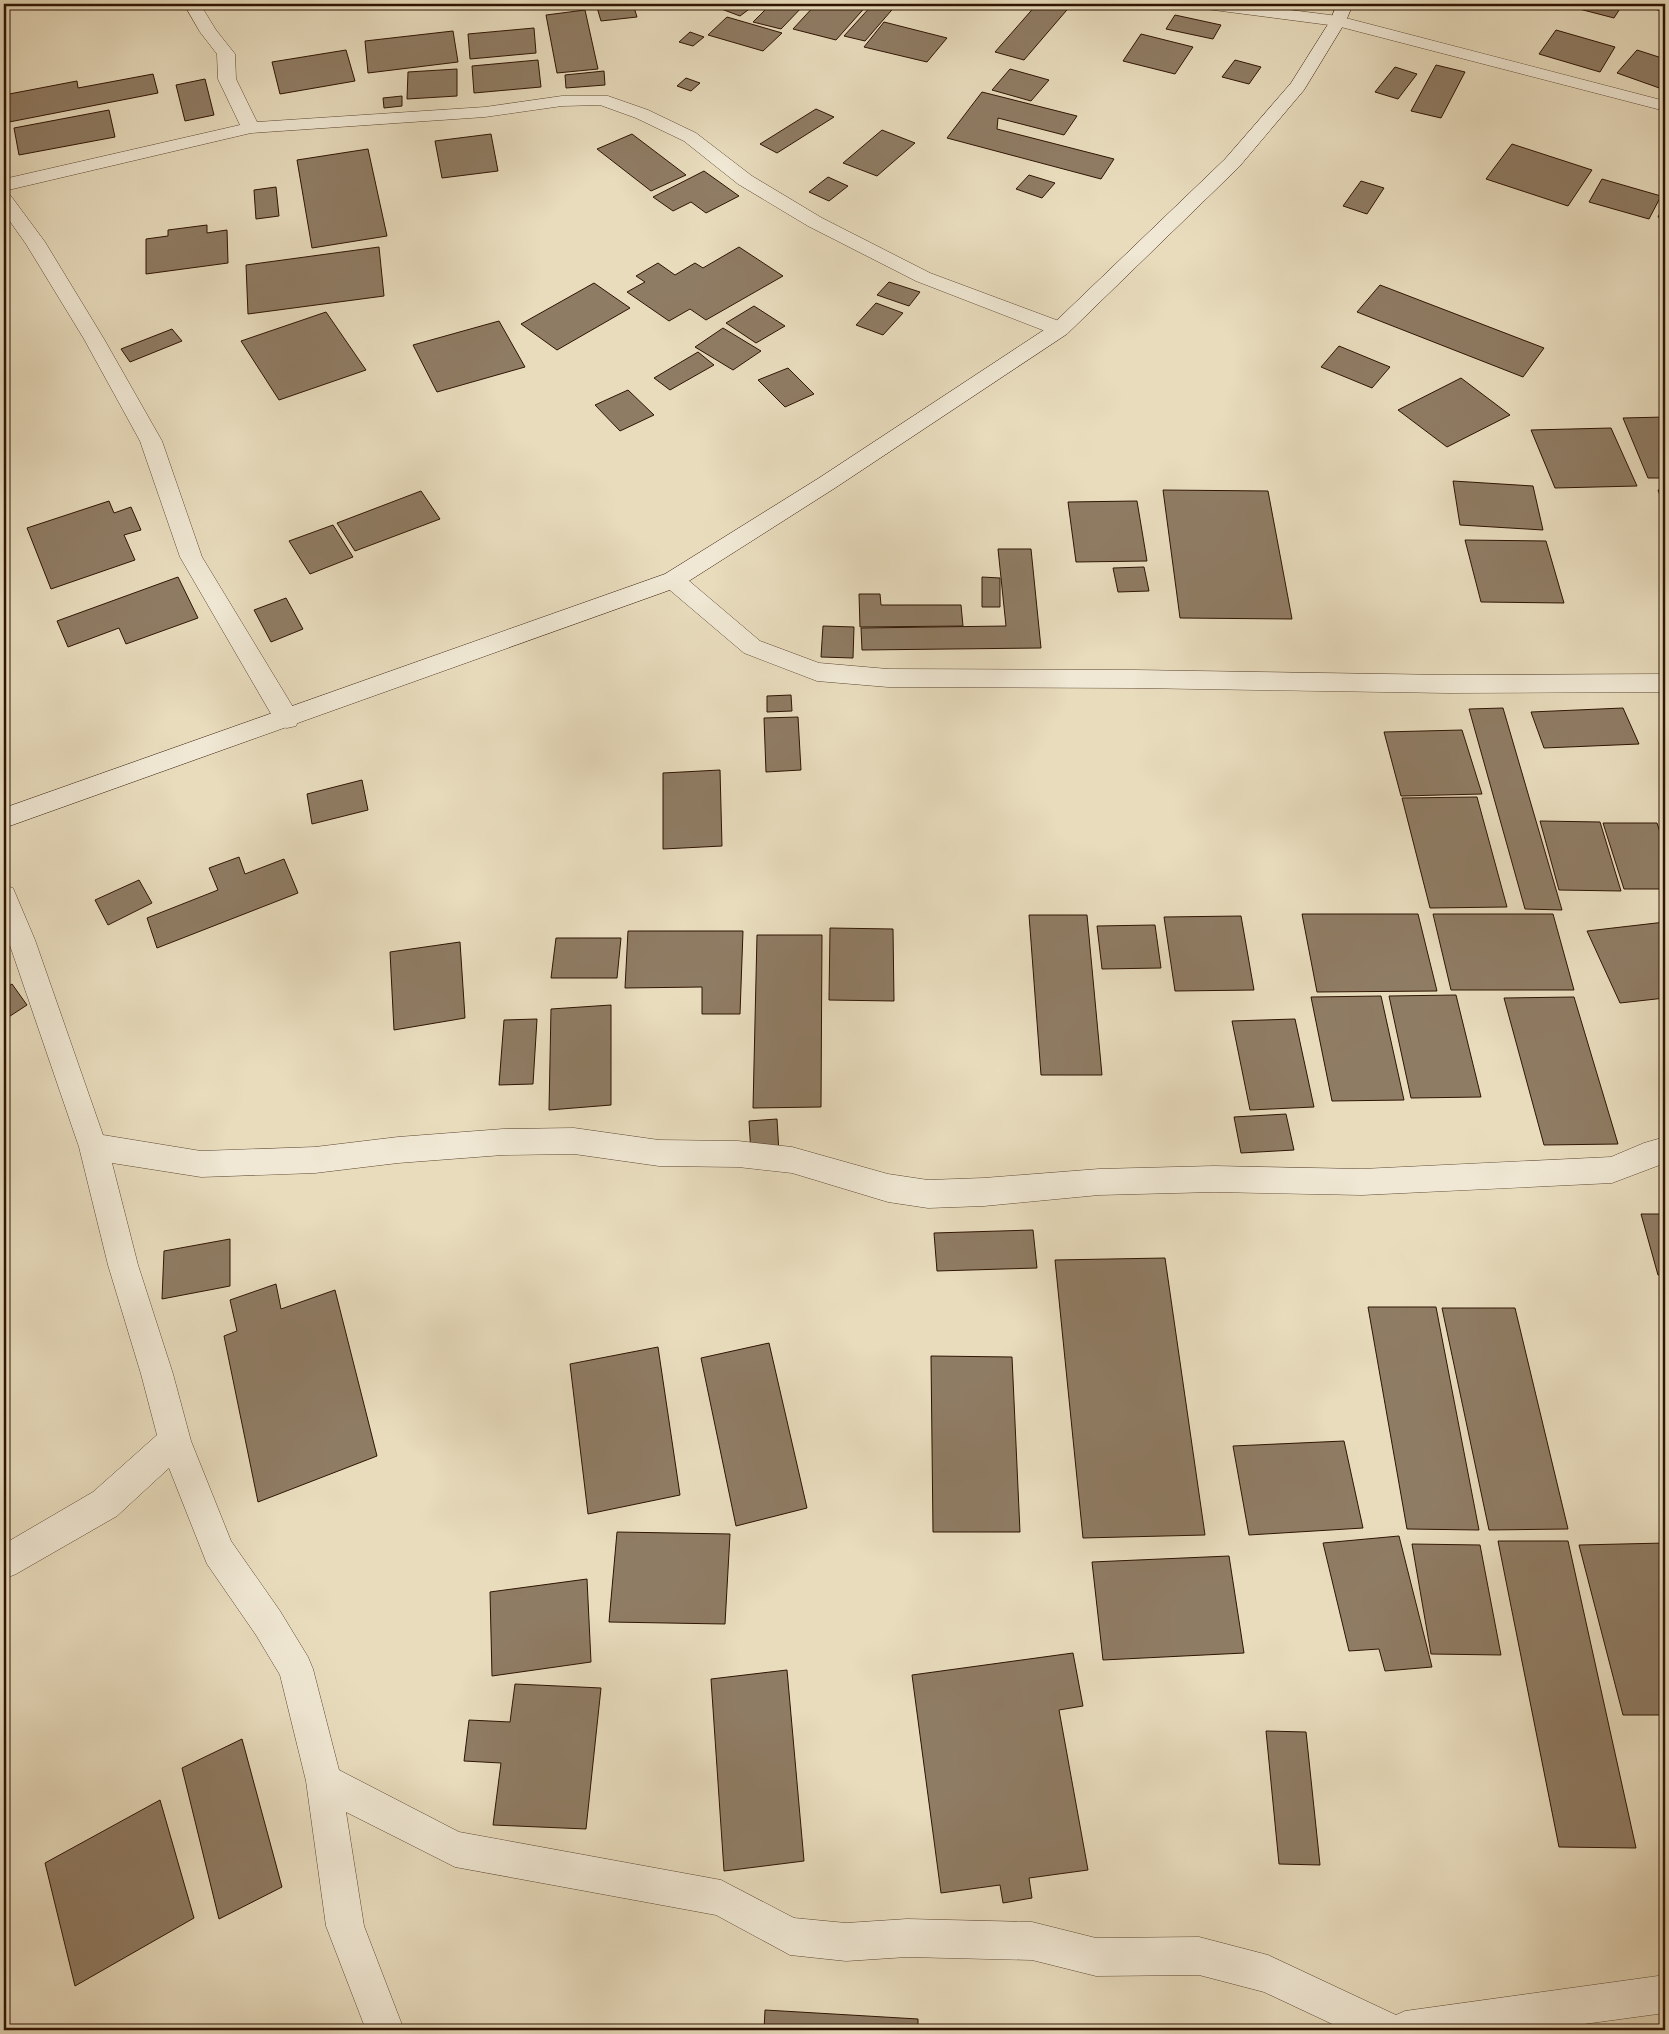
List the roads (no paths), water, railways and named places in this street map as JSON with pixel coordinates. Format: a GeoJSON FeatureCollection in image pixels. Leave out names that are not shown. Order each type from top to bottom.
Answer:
{"type":"FeatureCollection","features":[{"type":"Feature","properties":{"kind":"street"},"geometry":{"type":"LineString","coordinates":[[192,4],[209,32],[226,54],[227,78],[251,128]]}},
{"type":"Feature","properties":{"kind":"street"},"geometry":{"type":"LineString","coordinates":[[1206,4],[1342,12],[1665,106]]}},
{"type":"Feature","properties":{"kind":"street"},"geometry":{"type":"LineString","coordinates":[[4,818],[287,719],[673,580],[827,483],[1060,329],[1232,164],[1298,86],[1342,12]]}},
{"type":"Feature","properties":{"kind":"street"},"geometry":{"type":"LineString","coordinates":[[4,185],[251,128],[485,112],[562,101],[602,100],[642,114],[690,137],[745,180],[815,222],[923,277],[1060,329]]}},
{"type":"Feature","properties":{"kind":"street"},"geometry":{"type":"LineString","coordinates":[[4,200],[40,250],[94,339],[151,440],[191,557],[287,719]]}},
{"type":"Feature","properties":{"kind":"street"},"geometry":{"type":"LineString","coordinates":[[673,580],[752,647],[817,672],[888,678],[1125,679],[1438,684],[1665,683]]}},
{"type":"Feature","properties":{"kind":"street"},"geometry":{"type":"LineString","coordinates":[[4,896],[22,940],[93,1147],[123,1265],[157,1374],[175,1441],[218,1552],[268,1622],[296,1669],[324,1781],[345,1926],[385,2030]]}},
{"type":"Feature","properties":{"kind":"street"},"geometry":{"type":"LineString","coordinates":[[93,1147],[201,1164],[315,1160],[398,1150],[503,1142],[574,1141],[660,1153],[738,1154],[792,1160],[888,1188],[928,1194],[984,1192],[1098,1182],[1214,1179],[1362,1182],[1612,1170],[1644,1156],[1665,1150]]}},
{"type":"Feature","properties":{"kind":"street"},"geometry":{"type":"LineString","coordinates":[[4,1562],[105,1504],[175,1441]]}},
{"type":"Feature","properties":{"kind":"street"},"geometry":{"type":"LineString","coordinates":[[324,1781],[455,1849],[721,1898],[790,1936],[846,1942],[907,1938],[1032,1941],[1096,1957],[1199,1956],[1268,1974],[1386,2030]]}},
{"type":"Feature","properties":{"kind":"street"},"geometry":{"type":"LineString","coordinates":[[1406,2030],[1665,1994]]}}]}
